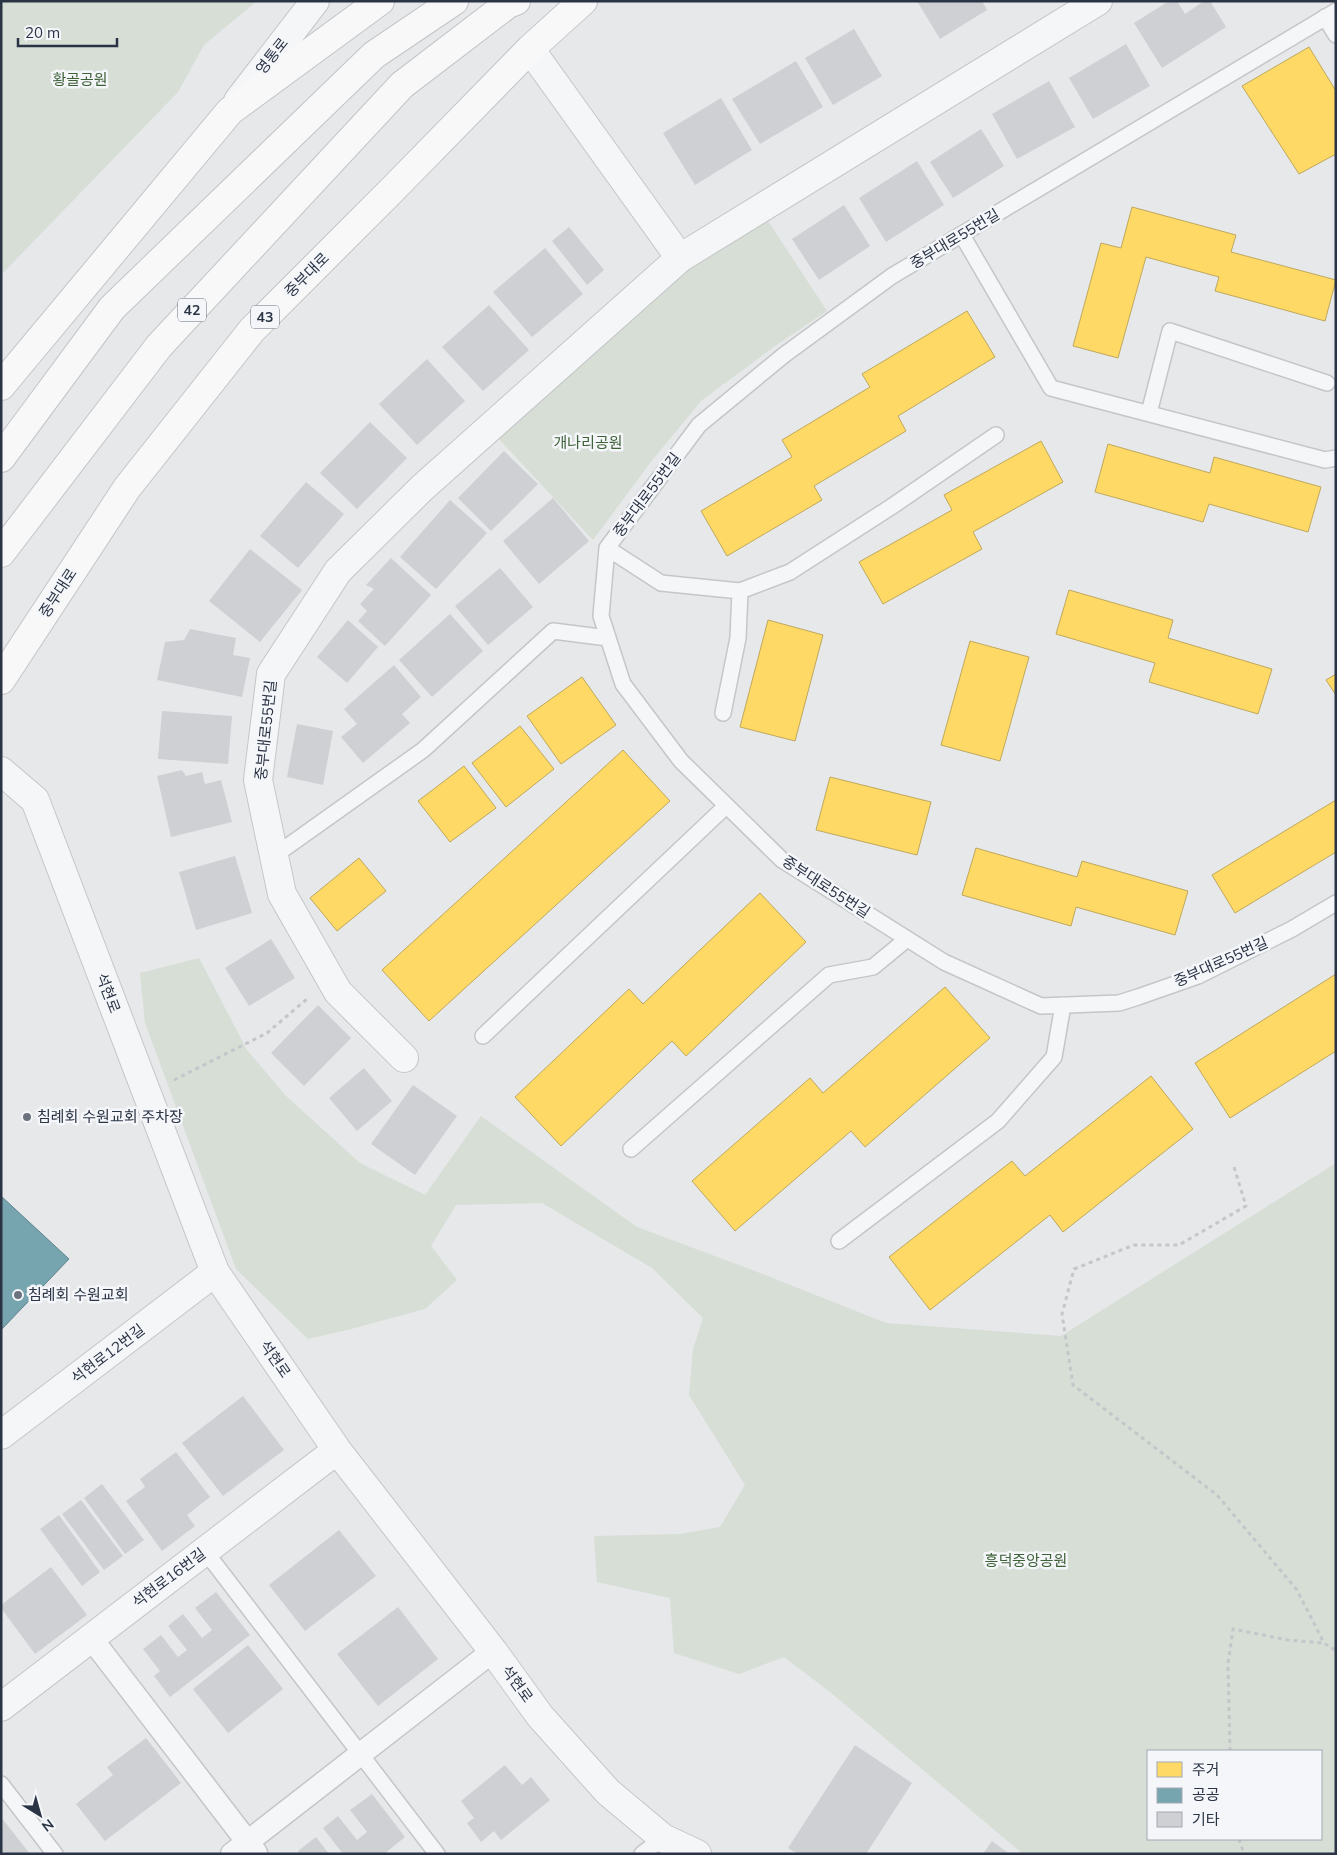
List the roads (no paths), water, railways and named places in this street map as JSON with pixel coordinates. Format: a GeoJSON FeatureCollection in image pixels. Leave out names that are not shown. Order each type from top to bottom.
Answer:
{"type":"FeatureCollection","features":[{"type":"Feature","properties":{"kind":"main road"},"geometry":{"type":"LineString","coordinates":[[1,386],[230,111],[380,1]]}},
{"type":"Feature","properties":{"kind":"main road"},"geometry":{"type":"LineString","coordinates":[[1,458],[112,308],[374,55],[454,1]]}},
{"type":"Feature","properties":{"kind":"main road","name":"42"},"geometry":{"type":"LineString","coordinates":[[1,552],[159,346],[402,85],[508,4],[516,1]]}},
{"type":"Feature","properties":{"kind":"main road","name":"중부대로"},"geometry":{"type":"LineString","coordinates":[[1,680],[127,488],[252,330],[530,48],[584,1]]}},
{"type":"Feature","properties":{"kind":"street","name":"영통로"},"geometry":{"type":"LineString","coordinates":[[230,111],[315,1]]}},
{"type":"Feature","properties":{"kind":"street","name":"중부대로55번길"},"geometry":{"type":"LineString","coordinates":[[404,1058],[338,992],[282,894],[258,780],[272,674],[338,572],[422,488],[680,258],[1098,1]]}},
{"type":"Feature","properties":{"kind":"street"},"geometry":{"type":"LineString","coordinates":[[530,48],[680,258]]}},
{"type":"Feature","properties":{"kind":"street","name":"석현로"},"geometry":{"type":"LineString","coordinates":[[1,771],[35,800],[215,1272],[338,1450],[493,1651],[540,1716],[653,1846],[697,1854]]}},
{"type":"Feature","properties":{"kind":"street","name":"석현로12번길"},"geometry":{"type":"LineString","coordinates":[[1,1435],[215,1272]]}},
{"type":"Feature","properties":{"kind":"street","name":"석현로16번길"},"geometry":{"type":"LineString","coordinates":[[1,1707],[338,1450]]}},
{"type":"Feature","properties":{"kind":"street"},"geometry":{"type":"LineString","coordinates":[[91,1638],[245,1850],[360,1754],[493,1651]]}},
{"type":"Feature","properties":{"kind":"lane"},"geometry":{"type":"LineString","coordinates":[[1331,14],[1336,35]]}},
{"type":"Feature","properties":{"kind":"lane","name":"중부대로55번길"},"geometry":{"type":"LineString","coordinates":[[1331,14],[892,276],[784,355],[699,425],[607,548],[601,616],[623,684],[680,761],[782,860],[944,962],[1041,1006],[1119,1003],[1198,976],[1292,929],[1336,903]]}},
{"type":"Feature","properties":{"kind":"lane"},"geometry":{"type":"LineString","coordinates":[[962,235],[1051,388],[1325,460],[1336,458]]}},
{"type":"Feature","properties":{"kind":"lane"},"geometry":{"type":"LineString","coordinates":[[1149,413],[1170,330],[1326,383]]}},
{"type":"Feature","properties":{"kind":"lane"},"geometry":{"type":"LineString","coordinates":[[607,548],[661,582],[740,590],[790,572],[891,507],[996,435]]}},
{"type":"Feature","properties":{"kind":"lane"},"geometry":{"type":"LineString","coordinates":[[722,712],[738,638],[740,590]]}},
{"type":"Feature","properties":{"kind":"lane"},"geometry":{"type":"LineString","coordinates":[[274,856],[423,750],[553,631],[608,638]]}},
{"type":"Feature","properties":{"kind":"lane"},"geometry":{"type":"LineString","coordinates":[[484,1036],[726,806]]}},
{"type":"Feature","properties":{"kind":"lane"},"geometry":{"type":"LineString","coordinates":[[631,1149],[829,975],[873,966],[907,939]]}},
{"type":"Feature","properties":{"kind":"lane"},"geometry":{"type":"LineString","coordinates":[[839,1241],[998,1121],[1054,1057],[1063,1005]]}},
{"type":"Feature","properties":{"kind":"lane"},"geometry":{"type":"LineString","coordinates":[[205,1551],[437,1854]]}},
{"type":"Feature","properties":{"kind":"lane"},"geometry":{"type":"LineString","coordinates":[[1,1784],[54,1854]]}},
{"type":"Feature","properties":{"kind":"place","name":"침례회 수원교회 주차장"},"geometry":{"type":"Point","coordinates":[27,1117]}},
{"type":"Feature","properties":{"kind":"place","name":"침례회 수원교회"},"geometry":{"type":"Point","coordinates":[18,1295]}},
{"type":"Feature","properties":{"kind":"park label","name":"황골공원"},"geometry":{"type":"Point","coordinates":[80,80]}},
{"type":"Feature","properties":{"kind":"park label","name":"개나리공원"},"geometry":{"type":"Point","coordinates":[588,443]}},
{"type":"Feature","properties":{"kind":"park label","name":"흥덕중앙공원"},"geometry":{"type":"Point","coordinates":[1026,1561]}}]}
